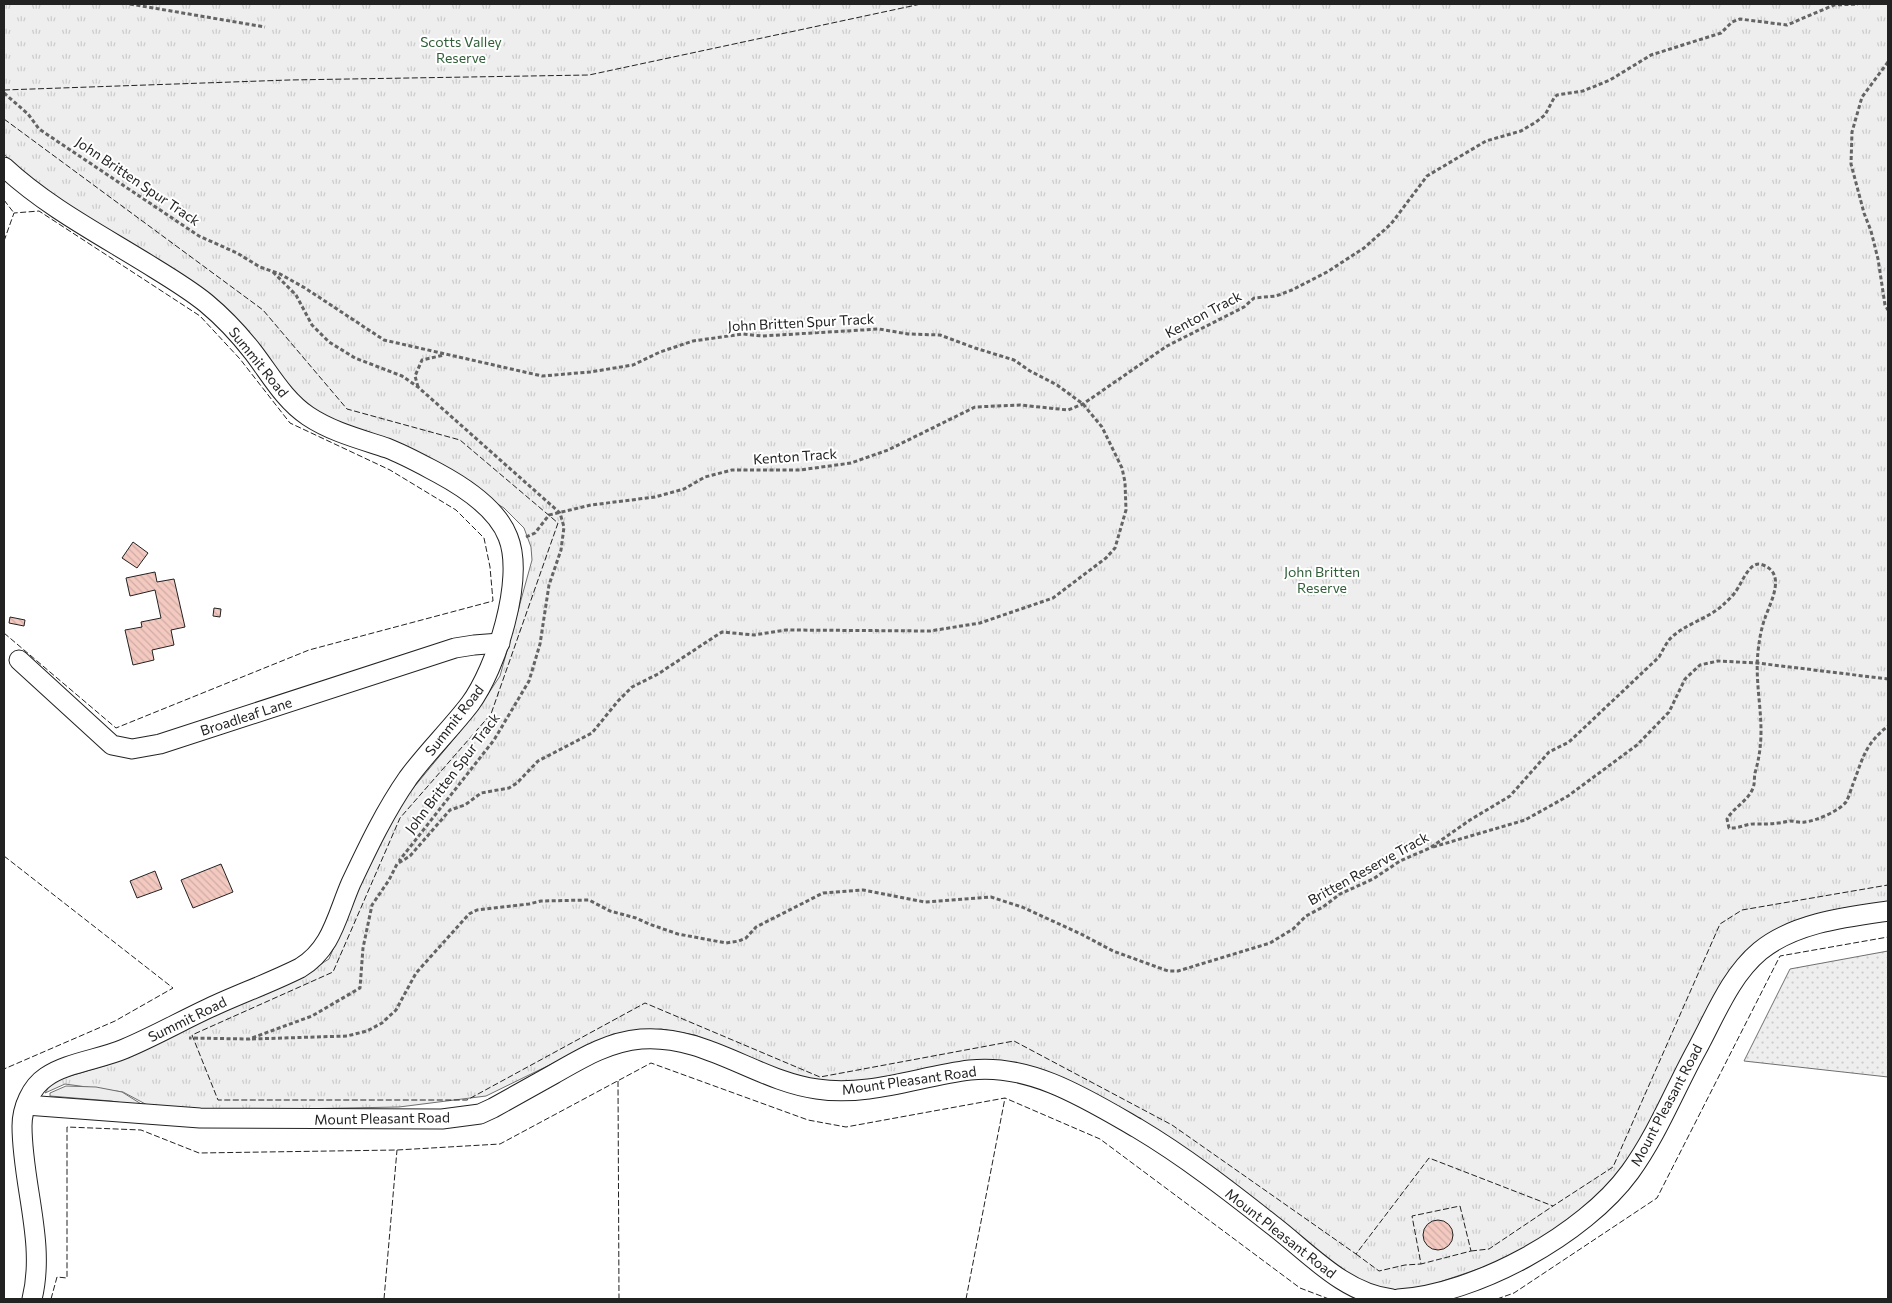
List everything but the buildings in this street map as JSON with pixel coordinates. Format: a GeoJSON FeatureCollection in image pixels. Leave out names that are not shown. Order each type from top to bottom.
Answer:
{"type":"FeatureCollection","features":[{"type":"Feature","properties":{"kind":"street","name":"Summit Road"},"geometry":{"type":"LineString","coordinates":[[4,167],[37,195],[203,300],[227,321],[283,392],[307,415],[328,427],[411,459],[455,483],[476,498],[494,515],[508,536],[513,569],[500,643],[484,683],[470,704],[418,765],[387,812],[350,886],[332,932],[314,957],[307,964],[292,972],[209,1008],[136,1044],[54,1072],[37,1084],[26,1105],[22,1124],[36,1263],[36,1279],[32,1299]]}},
{"type":"Feature","properties":{"kind":"street","name":"Broadleaf Lane"},"geometry":{"type":"LineString","coordinates":[[20,660],[112,744],[132,749],[160,744],[455,648],[500,643]]}},
{"type":"Feature","properties":{"kind":"street","name":"Mount Pleasant Road"},"geometry":{"type":"LineString","coordinates":[[1398,1299],[1441,1292],[1490,1274],[1539,1250],[1580,1223],[1615,1190],[1636,1163],[1723,1000],[1740,971],[1748,962],[1772,942],[1794,932],[1840,919],[1888,911]]}},
{"type":"Feature","properties":{"kind":"street","name":"Mount Pleasant Road"},"geometry":{"type":"LineString","coordinates":[[26,1105],[200,1118],[442,1119],[480,1114],[594,1051],[618,1043],[641,1039],[674,1040],[697,1046],[788,1082],[820,1090],[859,1090],[971,1070],[994,1069],[1019,1072],[1064,1089],[1156,1140],[1274,1226],[1345,1282],[1371,1295],[1392,1299]]}},
{"type":"Feature","properties":{"kind":"path"},"geometry":{"type":"LineString","coordinates":[[130,4],[265,27]]}},
{"type":"Feature","properties":{"kind":"path","name":"Kenton Track"},"geometry":{"type":"LineString","coordinates":[[510,544],[535,533],[549,515],[591,505],[662,495],[684,489],[705,477],[732,470],[800,470],[851,463],[888,450],[975,407],[1020,405],[1068,410],[1083,404],[1167,346],[1244,307],[1254,298],[1276,296],[1327,272],[1378,237],[1391,224],[1428,176],[1486,141],[1521,131],[1536,122],[1546,115],[1557,95],[1583,91],[1610,80],[1651,55],[1720,33],[1736,20],[1787,25],[1834,5],[1858,4]]}},
{"type":"Feature","properties":{"kind":"path"},"geometry":{"type":"LineString","coordinates":[[1888,62],[1862,97],[1852,132],[1851,164],[1864,213],[1871,231],[1878,259],[1885,304],[1888,310]]}},
{"type":"Feature","properties":{"kind":"path","name":"John Britten Spur Track"},"geometry":{"type":"LineString","coordinates":[[4,93],[28,114],[39,129],[199,236],[305,288],[384,340],[542,376],[590,372],[633,365],[660,352],[693,341],[743,334],[762,336],[879,329],[908,334],[940,335],[1014,360],[1083,404],[1102,427],[1122,468],[1126,510],[1115,548],[1106,558],[1053,598],[980,623],[930,631],[786,630],[754,636],[722,632],[658,674],[632,687],[592,733],[538,761],[517,783],[509,788],[481,793],[465,805],[450,810],[410,856],[397,864]]}},
{"type":"Feature","properties":{"kind":"path","name":"John Britten Spur Track"},"geometry":{"type":"LineString","coordinates":[[185,1039],[196,1037],[248,1039],[312,1016],[360,988],[363,948],[372,905],[397,864],[494,740],[529,681],[540,644],[549,585],[561,550],[564,526],[560,512],[418,387],[402,376],[355,358],[329,342],[312,325],[296,295],[271,271]]}},
{"type":"Feature","properties":{"kind":"path"},"geometry":{"type":"LineString","coordinates":[[418,387],[415,376],[422,360],[448,355]]}},
{"type":"Feature","properties":{"kind":"path","name":"Britten Reserve Track"},"geometry":{"type":"LineString","coordinates":[[248,1039],[347,1036],[367,1031],[382,1022],[396,1010],[416,973],[469,914],[477,910],[541,901],[589,900],[610,911],[636,918],[678,934],[726,943],[746,938],[756,927],[829,892],[863,890],[925,902],[991,897],[1022,906],[1112,951],[1168,971],[1178,971],[1270,943],[1340,894],[1373,879],[1400,862],[1430,848],[1470,820],[1510,796],[1549,752],[1569,742],[1659,657],[1669,640],[1679,631],[1721,607],[1735,593],[1747,571],[1757,564],[1762,564],[1774,574],[1776,580],[1773,598],[1764,620],[1758,645],[1756,678],[1761,730],[1760,756],[1754,787],[1742,804],[1732,811],[1727,819],[1730,828],[1734,829],[1754,823],[1764,825],[1792,821],[1804,822],[1820,819],[1834,810],[1846,802],[1866,748],[1876,735],[1888,726]]}},
{"type":"Feature","properties":{"kind":"path"},"geometry":{"type":"LineString","coordinates":[[1430,848],[1526,820],[1568,796],[1637,745],[1669,712],[1685,678],[1700,665],[1718,661],[1757,663],[1888,679]]}},
{"type":"Feature","properties":{"kind":"green space","name":"John Britten Reserve"},"geometry":{"type":"Polygon","coordinates":[[[4,4],[1888,4],[1888,905],[1778,930],[1671,1080],[1640,1140],[1610,1186],[1577,1215],[1545,1238],[1496,1263],[1419,1289],[1395,1292],[1371,1289],[1057,1079],[1025,1065],[994,1061],[881,1080],[828,1084],[793,1077],[695,1035],[661,1029],[613,1034],[486,1096],[399,1107],[183,1111],[151,1107],[123,1092],[65,1084],[45,1093],[53,1081],[107,1065],[308,972],[329,959],[376,844],[391,815],[476,712],[500,676],[532,560],[531,547],[524,528],[504,508],[433,464],[331,421],[295,397],[257,349],[45,194],[4,154],[4,4]]]}},
{"type":"Feature","properties":{"kind":"green space"},"geometry":{"type":"Polygon","coordinates":[[[1888,951],[1888,1077],[1744,1061],[1790,969],[1888,951]]]}},
{"type":"Feature","properties":{"kind":"shaded area"},"geometry":{"type":"Polygon","coordinates":[[[66,1086],[96,1087],[122,1092],[146,1107],[111,1101],[50,1096],[50,1093],[66,1086]]]}},
{"type":"Feature","properties":{"kind":"fence"},"geometry":{"type":"LineString","coordinates":[[4,90],[289,80],[589,75],[921,4]]}},
{"type":"Feature","properties":{"kind":"fence"},"geometry":{"type":"LineString","coordinates":[[4,119],[263,310],[347,409],[460,440],[558,523],[491,714],[400,818],[333,972],[192,1035],[218,1100],[467,1100],[645,1003],[820,1077],[1014,1041],[1172,1125],[1356,1254],[1429,1158],[1553,1206],[1613,1167],[1720,924],[1742,910],[1888,885]]}},
{"type":"Feature","properties":{"kind":"fence"},"geometry":{"type":"LineString","coordinates":[[4,200],[14,213]]}},
{"type":"Feature","properties":{"kind":"fence"},"geometry":{"type":"LineString","coordinates":[[4,633],[116,728],[309,650],[493,601],[490,567],[484,538],[456,510],[390,470],[290,423],[240,359],[200,316],[39,211],[14,213]]}},
{"type":"Feature","properties":{"kind":"fence"},"geometry":{"type":"LineString","coordinates":[[4,241],[14,213]]}},
{"type":"Feature","properties":{"kind":"fence"},"geometry":{"type":"LineString","coordinates":[[4,856],[173,988],[115,1021],[4,1069]]}},
{"type":"Feature","properties":{"kind":"fence"},"geometry":{"type":"LineString","coordinates":[[1497,1299],[1514,1293],[1657,1198],[1780,956],[1888,937]]}},
{"type":"Feature","properties":{"kind":"fence"},"geometry":{"type":"LineString","coordinates":[[51,1299],[57,1277],[67,1278],[67,1127],[141,1130],[199,1153],[397,1150],[500,1144],[651,1063],[808,1120],[846,1127],[1005,1098],[1100,1139],[1300,1288],[1329,1299]]}},
{"type":"Feature","properties":{"kind":"fence"},"geometry":{"type":"LineString","coordinates":[[618,1081],[619,1299]]}},
{"type":"Feature","properties":{"kind":"fence"},"geometry":{"type":"LineString","coordinates":[[966,1299],[1005,1098]]}},
{"type":"Feature","properties":{"kind":"fence"},"geometry":{"type":"LineString","coordinates":[[384,1299],[397,1150]]}},
{"type":"Feature","properties":{"kind":"fence"},"geometry":{"type":"LineString","coordinates":[[1460,1206],[1471,1251],[1421,1264],[1412,1216],[1460,1206]]}},
{"type":"Feature","properties":{"kind":"fence"},"geometry":{"type":"LineString","coordinates":[[1471,1251],[1489,1249],[1553,1206]]}},
{"type":"Feature","properties":{"kind":"fence"},"geometry":{"type":"LineString","coordinates":[[1356,1254],[1379,1271],[1405,1265],[1421,1264]]}},
{"type":"Feature","properties":{"kind":"park label","name":"Scotts Valley Reserve"},"geometry":{"type":"Point","coordinates":[461,49]}}]}
